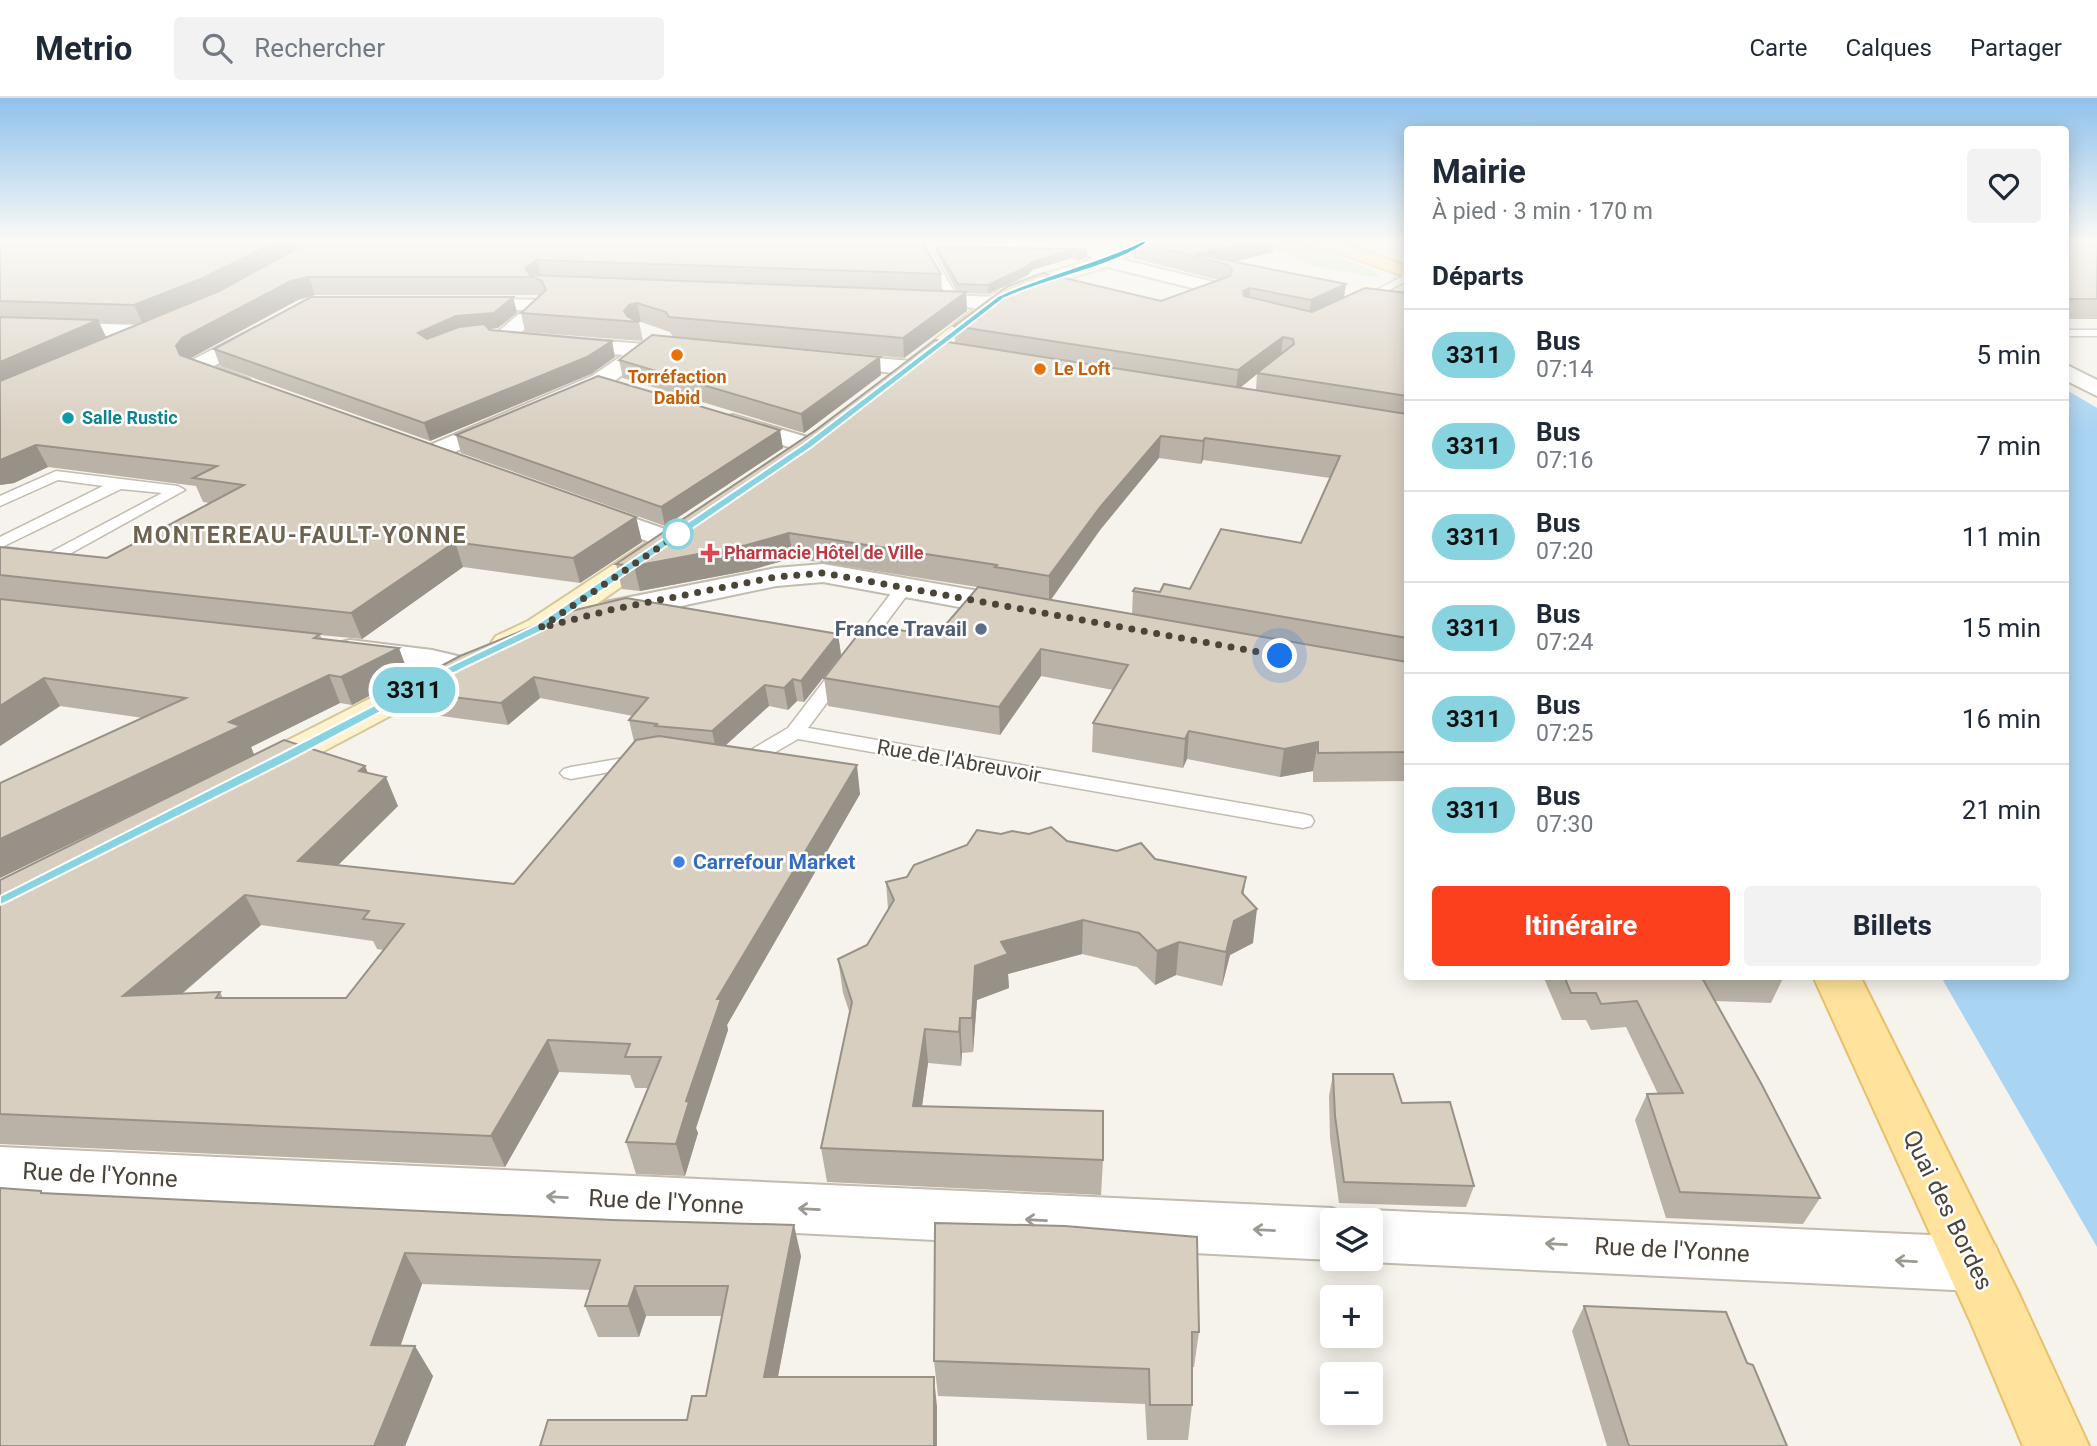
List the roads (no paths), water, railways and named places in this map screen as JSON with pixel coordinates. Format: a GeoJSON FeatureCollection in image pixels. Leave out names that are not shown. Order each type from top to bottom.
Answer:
{"type":"FeatureCollection","features":[{"type":"Feature","properties":{"kind":"main road"},"geometry":{"type":"LineString","coordinates":[[882,390],[990,305]]}},
{"type":"Feature","properties":{"kind":"main road"},"geometry":{"type":"LineString","coordinates":[[784,462],[818,438]]}},
{"type":"Feature","properties":{"kind":"main road"},"geometry":{"type":"LineString","coordinates":[[234,783],[458,666],[540,628],[679,534]]}},
{"type":"Feature","properties":{"kind":"main road","name":"Quai des Bordes"},"geometry":{"type":"LineString","coordinates":[[1838,980],[1974,1264],[2056,1446]]}},
{"type":"Feature","properties":{"kind":"street"},"geometry":{"type":"LineString","coordinates":[[453,305],[525,309],[547,322]]}},
{"type":"Feature","properties":{"kind":"street"},"geometry":{"type":"LineString","coordinates":[[30,327],[73,308]]}},
{"type":"Feature","properties":{"kind":"street"},"geometry":{"type":"LineString","coordinates":[[525,309],[501,339],[655,346]]}},
{"type":"Feature","properties":{"kind":"street"},"geometry":{"type":"LineString","coordinates":[[264,393],[198,368],[280,320]]}},
{"type":"Feature","properties":{"kind":"street"},"geometry":{"type":"LineString","coordinates":[[99,352],[150,331],[187,324]]}},
{"type":"Feature","properties":{"kind":"street"},"geometry":{"type":"LineString","coordinates":[[0,327],[150,331]]}},
{"type":"Feature","properties":{"kind":"street"},"geometry":{"type":"LineString","coordinates":[[470,467],[422,450],[600,381],[655,346],[662,338],[635,328]]}},
{"type":"Feature","properties":{"kind":"street"},"geometry":{"type":"LineString","coordinates":[[217,332],[257,333]]}},
{"type":"Feature","properties":{"kind":"street"},"geometry":{"type":"LineString","coordinates":[[934,351],[958,354]]}},
{"type":"Feature","properties":{"kind":"street"},"geometry":{"type":"LineString","coordinates":[[813,359],[911,368]]}},
{"type":"Feature","properties":{"kind":"street"},"geometry":{"type":"LineString","coordinates":[[2069,373],[2097,389]]}},
{"type":"Feature","properties":{"kind":"street"},"geometry":{"type":"LineString","coordinates":[[600,381],[626,389]]}},
{"type":"Feature","properties":{"kind":"street"},"geometry":{"type":"LineString","coordinates":[[715,416],[818,438]]}},
{"type":"Feature","properties":{"kind":"street"},"geometry":{"type":"LineString","coordinates":[[571,504],[679,534]]}},
{"type":"Feature","properties":{"kind":"street"},"geometry":{"type":"LineString","coordinates":[[540,628],[614,609],[799,574],[823,573],[1046,612]]}},
{"type":"Feature","properties":{"kind":"street"},"geometry":{"type":"LineString","coordinates":[[324,648],[432,660],[458,666]]}},
{"type":"Feature","properties":{"kind":"street","name":"Rue de l'Yonne"},"geometry":{"type":"LineString","coordinates":[[0,1170],[1320,1233]]}},
{"type":"Feature","properties":{"kind":"street","name":"Rue de l'Yonne"},"geometry":{"type":"LineString","coordinates":[[1383,1237],[1974,1264]]}},
{"type":"Feature","properties":{"kind":"lane"},"geometry":{"type":"LineString","coordinates":[[1347,307],[1351,305]]}},
{"type":"Feature","properties":{"kind":"lane"},"geometry":{"type":"LineString","coordinates":[[485,335],[525,309]]}},
{"type":"Feature","properties":{"kind":"lane"},"geometry":{"type":"LineString","coordinates":[[2069,333],[2097,333]]}},
{"type":"Feature","properties":{"kind":"lane"},"geometry":{"type":"LineString","coordinates":[[0,502],[56,475],[178,491],[51,558],[0,552]]}},
{"type":"Feature","properties":{"kind":"lane"},"geometry":{"type":"LineString","coordinates":[[0,544],[120,484]]}},
{"type":"Feature","properties":{"kind":"lane"},"geometry":{"type":"LineString","coordinates":[[716,762],[740,765],[795,732],[905,587]]}},
{"type":"Feature","properties":{"kind":"lane","name":"Rue de l'Abreuvoir"},"geometry":{"type":"LineString","coordinates":[[795,732],[1303,821]]}},
{"type":"Feature","properties":{"kind":"lane"},"geometry":{"type":"LineString","coordinates":[[571,774],[666,756]]}},
{"type":"Feature","properties":{"kind":"water"},"geometry":{"type":"Polygon","coordinates":[[[2069,391],[2097,408],[2097,1247],[1943,980],[2069,980],[2069,391]]]}},
{"type":"Feature","properties":{"kind":"place","name":"Torréfaction Dabid"},"geometry":{"type":"Point","coordinates":[677,355]}},
{"type":"Feature","properties":{"kind":"place","name":"Le Loft"},"geometry":{"type":"Point","coordinates":[1040,369]}},
{"type":"Feature","properties":{"kind":"place","name":"Salle Rustic"},"geometry":{"type":"Point","coordinates":[68,418]}},
{"type":"Feature","properties":{"kind":"place","name":"Pharmacie Hôtel de Ville"},"geometry":{"type":"Point","coordinates":[710,553]}},
{"type":"Feature","properties":{"kind":"place","name":"France Travail"},"geometry":{"type":"Point","coordinates":[981,629]}},
{"type":"Feature","properties":{"kind":"place","name":"Carrefour Market"},"geometry":{"type":"Point","coordinates":[679,862]}},
{"type":"Feature","properties":{"kind":"district","name":"MONTEREAU-FAULT-YONNE"},"geometry":{"type":"Point","coordinates":[300,535]}}]}
